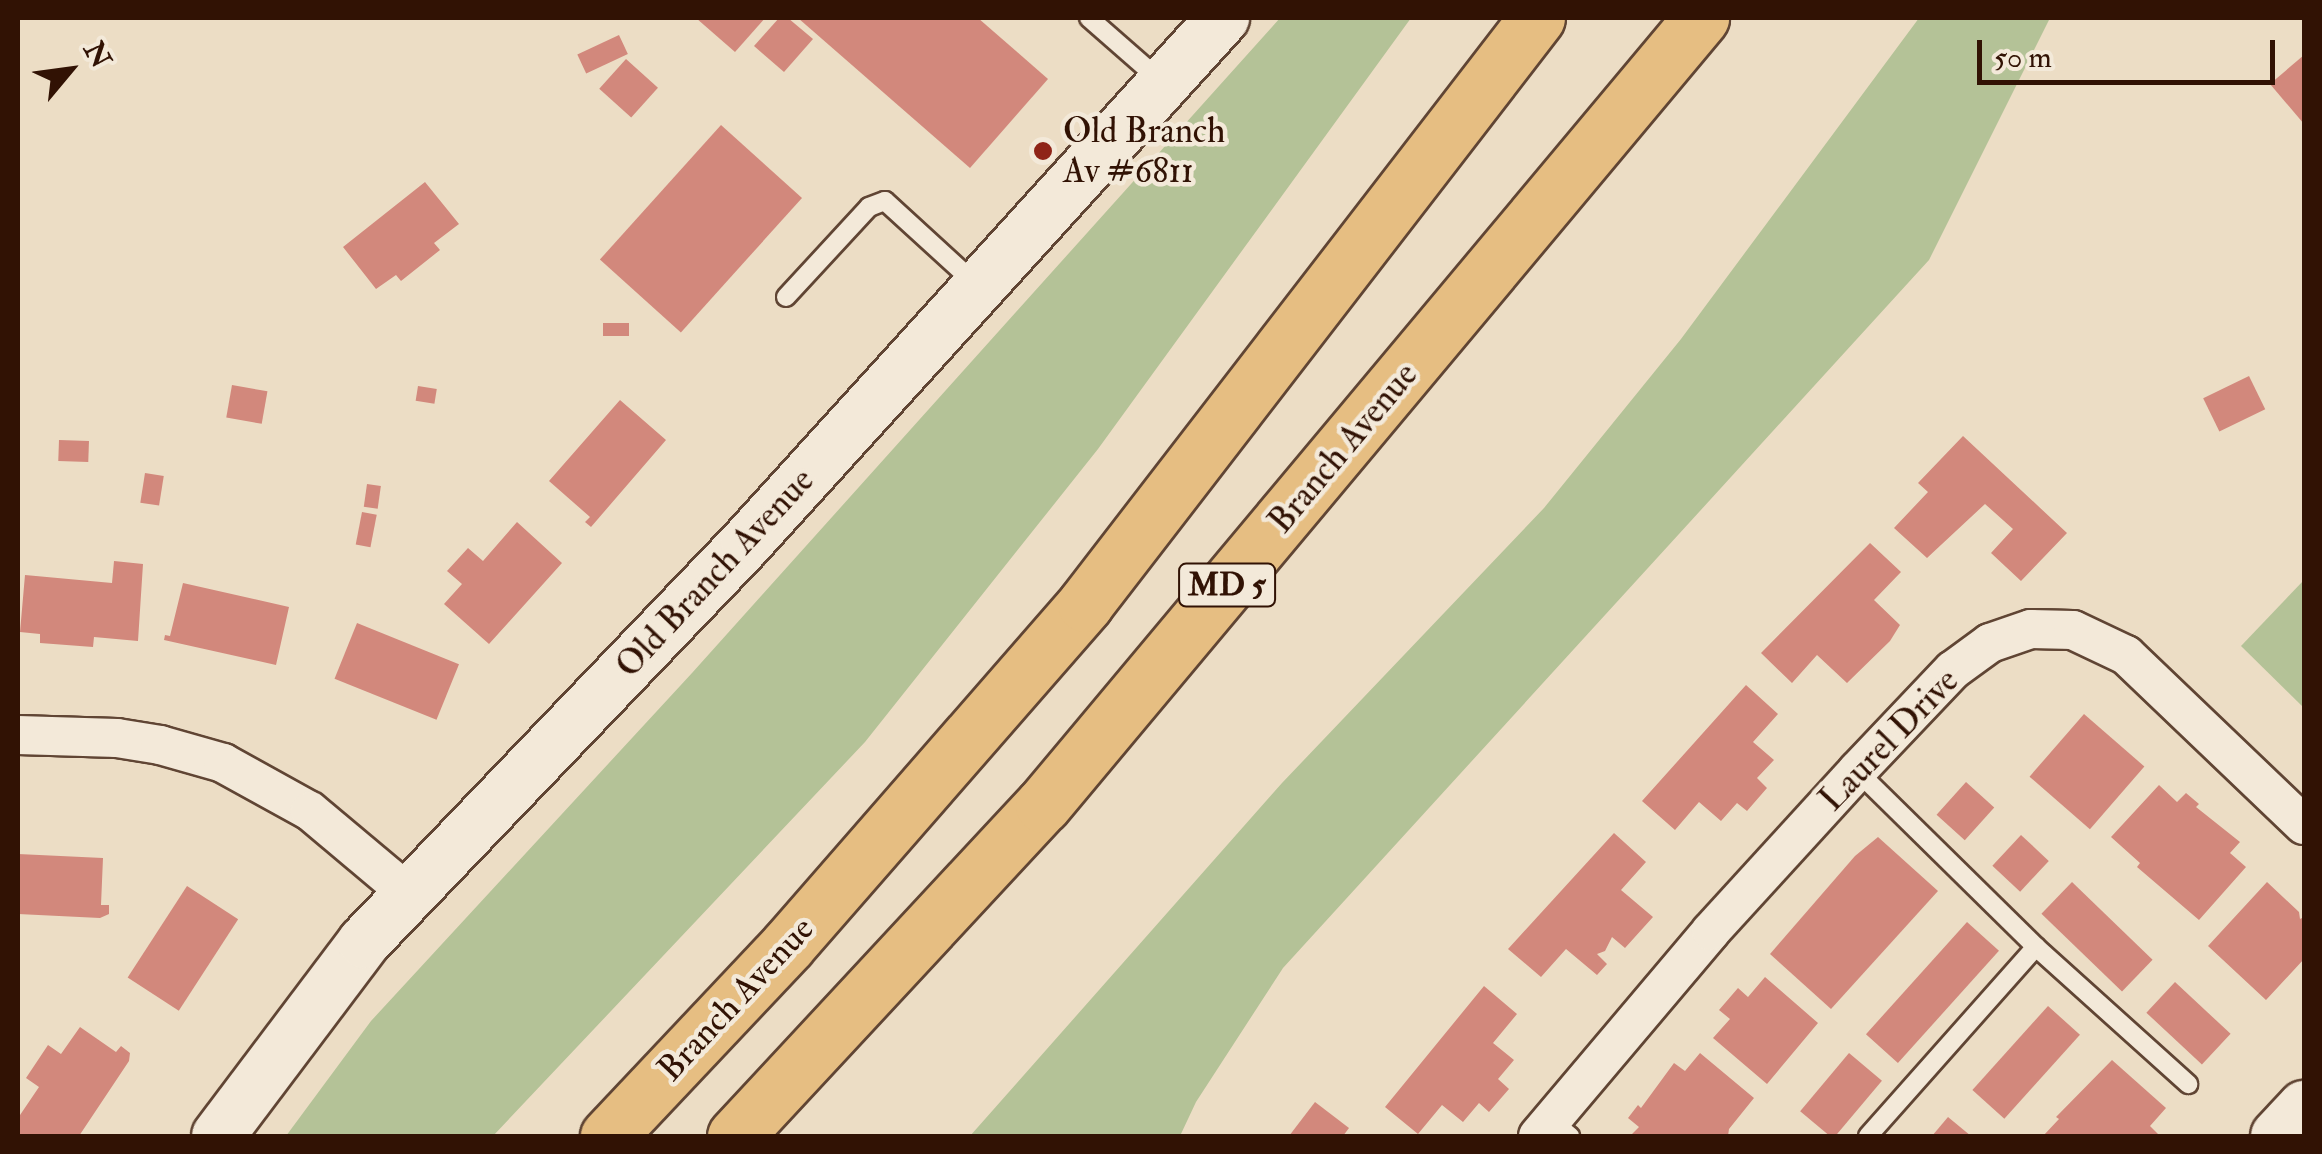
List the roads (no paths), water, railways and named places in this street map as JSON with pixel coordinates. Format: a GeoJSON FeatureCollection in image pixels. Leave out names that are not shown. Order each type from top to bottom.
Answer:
{"type":"FeatureCollection","features":[{"type":"Feature","properties":{"kind":"highway","name":"Branch Avenue"},"geometry":{"type":"LineString","coordinates":[[608,1136],[787,946],[1085,604],[1536,18]]}},
{"type":"Feature","properties":{"kind":"highway","name":"Branch Avenue"},"geometry":{"type":"LineString","coordinates":[[735,1136],[1042,805],[1701,18]]}},
{"type":"Feature","properties":{"kind":"main road","name":"Old Branch Avenue"},"geometry":{"type":"LineString","coordinates":[[218,1136],[354,955],[747,542],[1223,18]]}},
{"type":"Feature","properties":{"kind":"main road"},"geometry":{"type":"LineString","coordinates":[[2277,1136],[2304,1107]]}},
{"type":"Feature","properties":{"kind":"street","name":"Laurel Drive"},"geometry":{"type":"LineString","coordinates":[[1553,1131],[1711,931],[1953,670],[1990,643],[2031,629],[2073,630],[2126,655],[2304,825]]}},
{"type":"Feature","properties":{"kind":"street"},"geometry":{"type":"LineString","coordinates":[[18,735],[117,738],[160,745],[223,763],[310,811],[410,895]]}},
{"type":"Feature","properties":{"kind":"lane"},"geometry":{"type":"LineString","coordinates":[[1089,18],[1163,82]]}},
{"type":"Feature","properties":{"kind":"lane"},"geometry":{"type":"LineString","coordinates":[[786,297],[870,208],[885,201],[978,285]]}},
{"type":"Feature","properties":{"kind":"lane"},"geometry":{"type":"LineString","coordinates":[[1856,771],[2036,947],[2188,1084]]}},
{"type":"Feature","properties":{"kind":"lane"},"geometry":{"type":"LineString","coordinates":[[1868,1136],[2036,947]]}},
{"type":"Feature","properties":{"kind":"place","name":"Old Branch Av #6811"},"geometry":{"type":"Point","coordinates":[1043,151]}}]}
